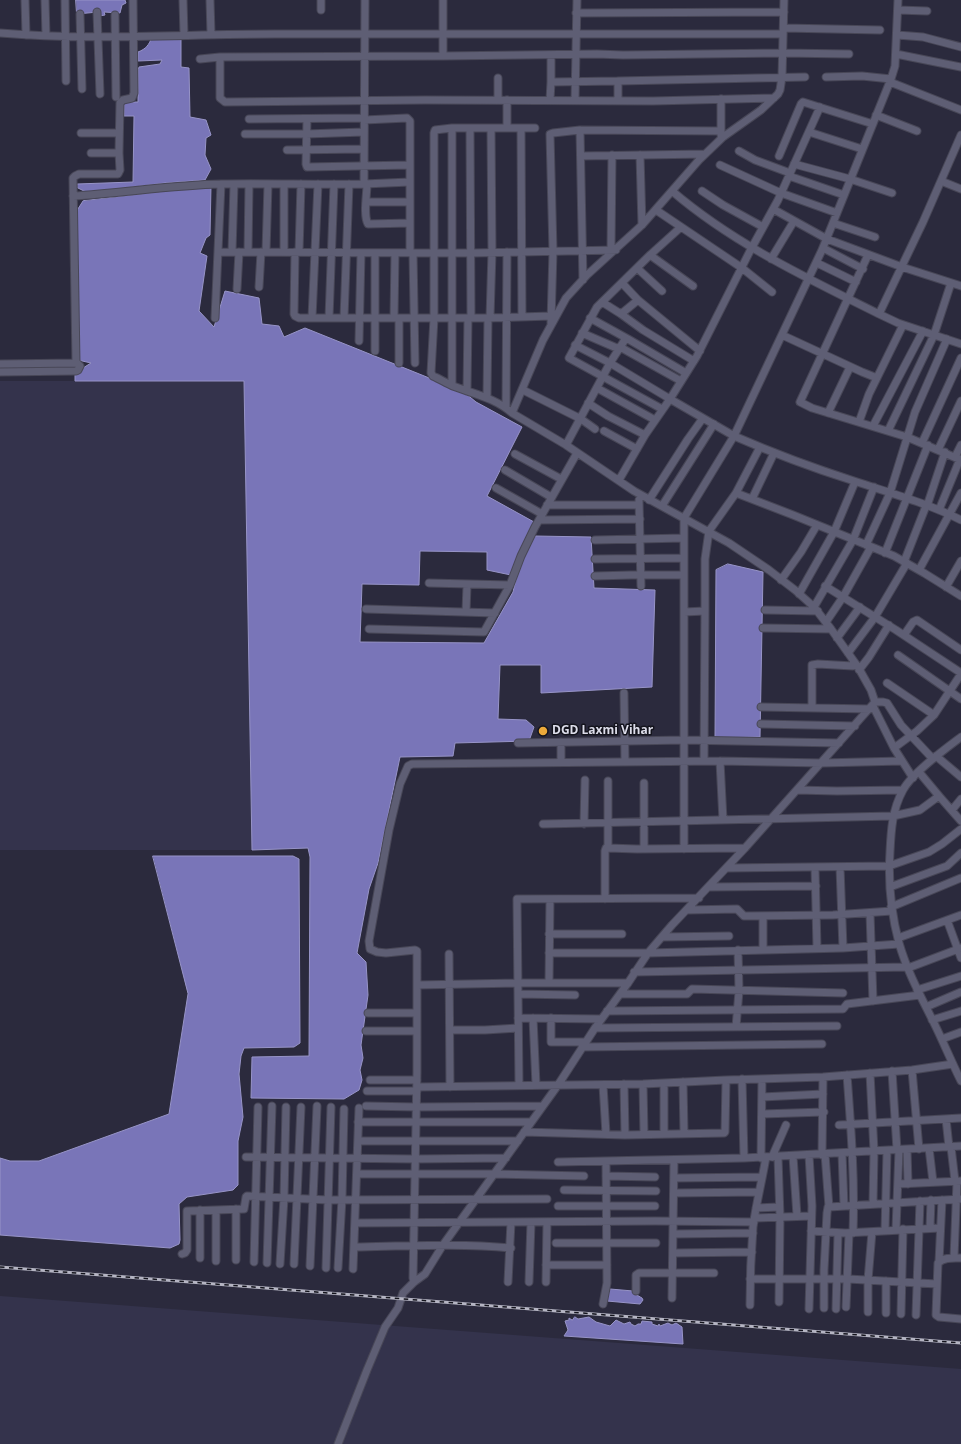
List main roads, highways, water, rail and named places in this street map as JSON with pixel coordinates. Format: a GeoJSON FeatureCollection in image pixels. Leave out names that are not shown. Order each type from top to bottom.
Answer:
{"type":"FeatureCollection","features":[{"type":"Feature","properties":{"kind":"railway"},"geometry":{"type":"LineString","coordinates":[[0,1267],[961,1343]]}},
{"type":"Feature","properties":{"kind":"place","name":"DGD Laxmi Vihar"},"geometry":{"type":"Point","coordinates":[543,731]}}]}
